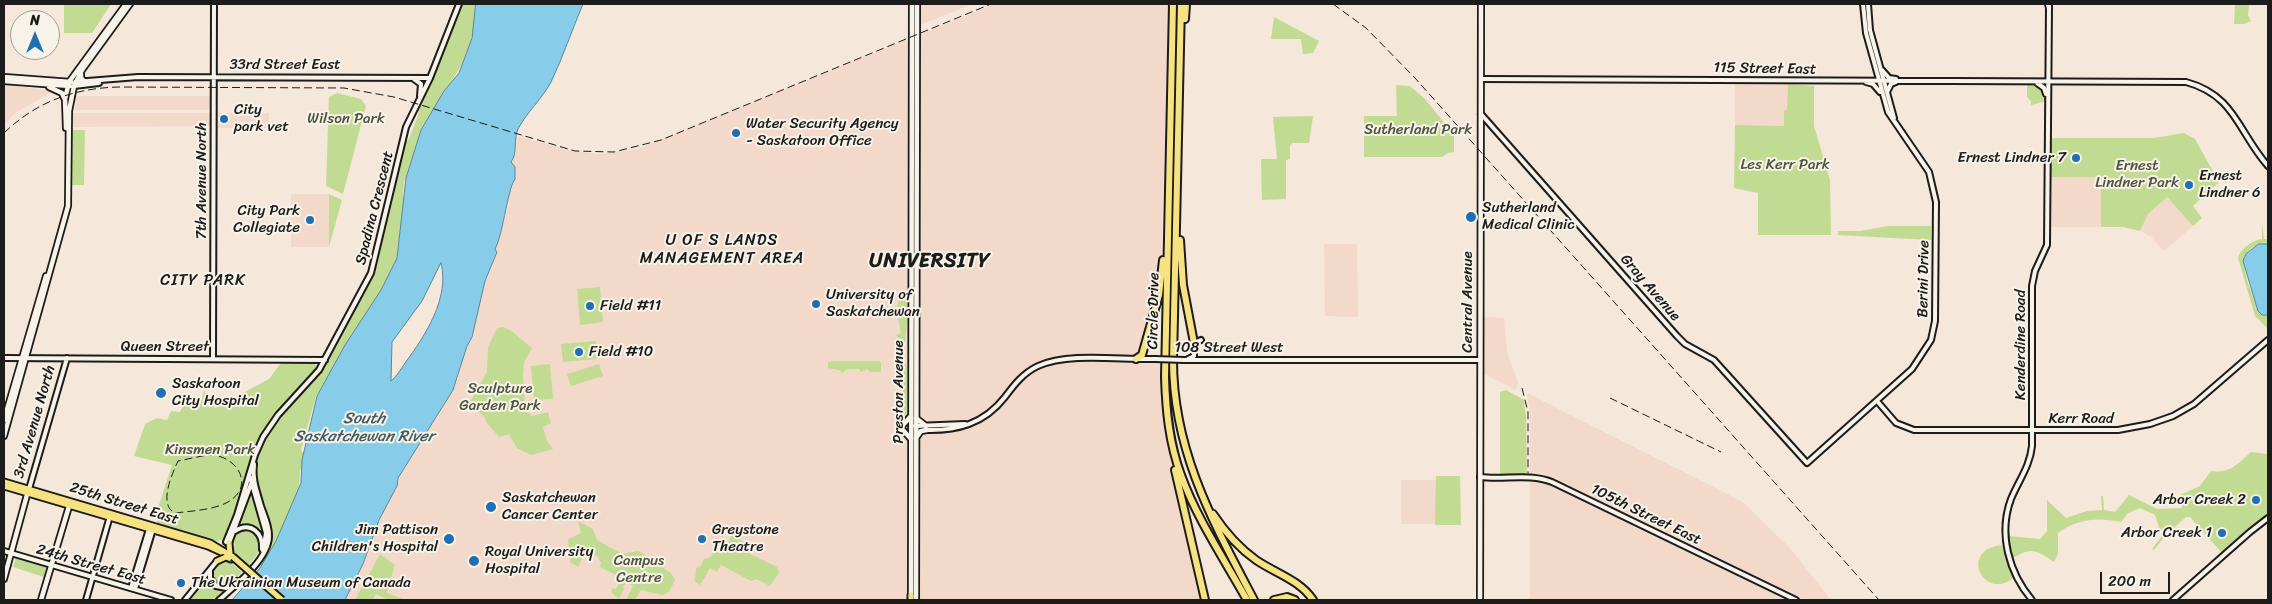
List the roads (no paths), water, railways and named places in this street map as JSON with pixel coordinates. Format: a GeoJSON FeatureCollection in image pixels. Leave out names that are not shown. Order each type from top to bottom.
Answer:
{"type":"FeatureCollection","features":[{"type":"Feature","properties":{"kind":"highway","name":"Circle Drive"},"geometry":{"type":"LineString","coordinates":[[1173,4],[1165,377],[1169,426],[1179,468],[1195,507],[1247,600]]}},
{"type":"Feature","properties":{"kind":"highway","name":"Circle Drive"},"geometry":{"type":"LineString","coordinates":[[1181,4],[1173,379],[1176,405],[1188,462],[1208,512],[1254,600]]}},
{"type":"Feature","properties":{"kind":"highway"},"geometry":{"type":"LineString","coordinates":[[1180,100],[1186,4]]}},
{"type":"Feature","properties":{"kind":"highway"},"geometry":{"type":"LineString","coordinates":[[1136,360],[1142,355],[1160,288],[1169,199]]}},
{"type":"Feature","properties":{"kind":"highway"},"geometry":{"type":"LineString","coordinates":[[1178,206],[1183,285],[1198,339]]}},
{"type":"Feature","properties":{"kind":"highway"},"geometry":{"type":"LineString","coordinates":[[1146,340],[1147,360]]}},
{"type":"Feature","properties":{"kind":"highway"},"geometry":{"type":"LineString","coordinates":[[1169,426],[1175,468],[1205,600]]}},
{"type":"Feature","properties":{"kind":"highway"},"geometry":{"type":"LineString","coordinates":[[1188,462],[1208,506],[1230,536],[1257,560],[1300,586],[1313,600]]}},
{"type":"Feature","properties":{"kind":"highway"},"geometry":{"type":"LineString","coordinates":[[1274,600],[1287,597],[1295,600]]}},
{"type":"Feature","properties":{"kind":"main road"},"geometry":{"type":"LineString","coordinates":[[4,436],[37,303],[55,254],[68,206],[67,110],[71,85],[83,63],[128,4]]}},
{"type":"Feature","properties":{"kind":"main road"},"geometry":{"type":"LineString","coordinates":[[71,85],[128,4]]}},
{"type":"Feature","properties":{"kind":"main road","name":"Preston Avenue"},"geometry":{"type":"LineString","coordinates":[[912,4],[914,416]]}},
{"type":"Feature","properties":{"kind":"main road","name":"Preston Avenue"},"geometry":{"type":"LineString","coordinates":[[916,600],[913,428],[917,4]]}},
{"type":"Feature","properties":{"kind":"main road","name":"Central Avenue"},"geometry":{"type":"LineString","coordinates":[[1480,600],[1481,4]]}},
{"type":"Feature","properties":{"kind":"main road"},"geometry":{"type":"LineString","coordinates":[[60,82],[83,63]]}},
{"type":"Feature","properties":{"kind":"main road"},"geometry":{"type":"LineString","coordinates":[[82,70],[81,77],[85,82]]}},
{"type":"Feature","properties":{"kind":"main road","name":"33rd Street East"},"geometry":{"type":"LineString","coordinates":[[4,77],[60,82],[71,85]]}},
{"type":"Feature","properties":{"kind":"main road","name":"33rd Street East"},"geometry":{"type":"LineString","coordinates":[[4,81],[41,85],[71,85]]}},
{"type":"Feature","properties":{"kind":"main road"},"geometry":{"type":"LineString","coordinates":[[41,85],[62,93],[67,110]]}},
{"type":"Feature","properties":{"kind":"main road"},"geometry":{"type":"LineString","coordinates":[[912,217],[916,244]]}},
{"type":"Feature","properties":{"kind":"main road"},"geometry":{"type":"LineString","coordinates":[[4,420],[24,358]]}},
{"type":"Feature","properties":{"kind":"main road"},"geometry":{"type":"LineString","coordinates":[[914,416],[926,428],[914,440],[902,427],[914,416]]}},
{"type":"Feature","properties":{"kind":"main road","name":"Preston Avenue"},"geometry":{"type":"LineString","coordinates":[[911,598],[914,440]]}},
{"type":"Feature","properties":{"kind":"main road","name":"25th Street East"},"geometry":{"type":"LineString","coordinates":[[4,482],[217,548],[231,557],[280,600]]}},
{"type":"Feature","properties":{"kind":"main road","name":"25th Street East"},"geometry":{"type":"LineString","coordinates":[[4,486],[28,491]]}},
{"type":"Feature","properties":{"kind":"main road","name":"3rd Avenue North"},"geometry":{"type":"LineString","coordinates":[[4,579],[28,491]]}},
{"type":"Feature","properties":{"kind":"main road"},"geometry":{"type":"LineString","coordinates":[[41,600],[70,504]]}},
{"type":"Feature","properties":{"kind":"main road"},"geometry":{"type":"LineString","coordinates":[[227,542],[231,557],[217,561],[217,548],[227,542]]}},
{"type":"Feature","properties":{"kind":"street","name":"7th Avenue North"},"geometry":{"type":"LineString","coordinates":[[213,358],[214,4]]}},
{"type":"Feature","properties":{"kind":"street","name":"Spadina Crescent"},"geometry":{"type":"LineString","coordinates":[[227,542],[251,474],[255,455],[266,431],[319,370],[371,273],[406,127],[430,78],[459,4]]}},
{"type":"Feature","properties":{"kind":"street","name":"Berini Drive"},"geometry":{"type":"LineString","coordinates":[[1814,457],[1907,375],[1921,358],[1930,340],[1935,316],[1936,194],[1929,172],[1888,112],[1866,30],[1863,4]]}},
{"type":"Feature","properties":{"kind":"street","name":"Berini Drive"},"geometry":{"type":"LineString","coordinates":[[1868,4],[1876,64]]}},
{"type":"Feature","properties":{"kind":"street","name":"Kenderdine Road"},"geometry":{"type":"LineString","coordinates":[[2032,600],[2018,581],[2010,564],[2006,532],[2011,501],[2030,460],[2032,430],[2032,286],[2035,271],[2047,245],[2049,5]]}},
{"type":"Feature","properties":{"kind":"street"},"geometry":{"type":"LineString","coordinates":[[1859,81],[1871,77],[1876,64],[1889,78],[1901,81]]}},
{"type":"Feature","properties":{"kind":"street","name":"33rd Street East"},"geometry":{"type":"LineString","coordinates":[[71,85],[140,78]]}},
{"type":"Feature","properties":{"kind":"street","name":"33rd Street East"},"geometry":{"type":"LineString","coordinates":[[71,85],[85,82],[140,78],[430,78]]}},
{"type":"Feature","properties":{"kind":"street"},"geometry":{"type":"LineString","coordinates":[[412,78],[421,84],[420,99]]}},
{"type":"Feature","properties":{"kind":"street","name":"115 Street East"},"geometry":{"type":"LineString","coordinates":[[1481,79],[2048,81]]}},
{"type":"Feature","properties":{"kind":"street"},"geometry":{"type":"LineString","coordinates":[[1859,81],[1873,84],[1884,95],[1891,84],[1901,81]]}},
{"type":"Feature","properties":{"kind":"street"},"geometry":{"type":"LineString","coordinates":[[2030,81],[2040,84],[2047,96]]}},
{"type":"Feature","properties":{"kind":"street"},"geometry":{"type":"LineString","coordinates":[[2048,81],[2169,81],[2186,82],[2203,87],[2222,99],[2230,108],[2252,146],[2268,166]]}},
{"type":"Feature","properties":{"kind":"street","name":"Gray Avenue"},"geometry":{"type":"LineString","coordinates":[[1481,114],[1677,336],[1685,344],[1714,360],[1801,456],[1805,459],[1814,457]]}},
{"type":"Feature","properties":{"kind":"street","name":"Gray Avenue"},"geometry":{"type":"LineString","coordinates":[[1481,122],[1490,126]]}},
{"type":"Feature","properties":{"kind":"street"},"geometry":{"type":"LineString","coordinates":[[1186,360],[1193,358],[1198,339]]}},
{"type":"Feature","properties":{"kind":"street","name":"Kerr Road"},"geometry":{"type":"LineString","coordinates":[[1877,402],[1896,423],[1911,430],[2118,430],[2137,428],[2164,420],[2194,404],[2268,340]]}},
{"type":"Feature","properties":{"kind":"street"},"geometry":{"type":"LineString","coordinates":[[1195,351],[1197,356],[1203,360]]}},
{"type":"Feature","properties":{"kind":"street","name":"Queen Street"},"geometry":{"type":"LineString","coordinates":[[4,358],[325,360]]}},
{"type":"Feature","properties":{"kind":"street","name":"3rd Avenue North"},"geometry":{"type":"LineString","coordinates":[[28,491],[67,358]]}},
{"type":"Feature","properties":{"kind":"street"},"geometry":{"type":"LineString","coordinates":[[314,359],[318,362],[319,370]]}},
{"type":"Feature","properties":{"kind":"street","name":"108 Street West"},"geometry":{"type":"LineString","coordinates":[[913,428],[960,428],[972,423],[992,411],[1020,379],[1041,365],[1062,359],[1480,360]]}},
{"type":"Feature","properties":{"kind":"street","name":"Spadina Crescent"},"geometry":{"type":"LineString","coordinates":[[251,474],[266,533],[266,541],[262,553]]}},
{"type":"Feature","properties":{"kind":"street","name":"Spadina Crescent"},"geometry":{"type":"LineString","coordinates":[[219,600],[245,576],[264,554],[268,546],[269,530],[251,474]]}},
{"type":"Feature","properties":{"kind":"street","name":"105th Street East"},"geometry":{"type":"LineString","coordinates":[[1480,477],[1527,477],[1552,482],[1796,600]]}},
{"type":"Feature","properties":{"kind":"street","name":"Spadina Crescent"},"geometry":{"type":"LineString","coordinates":[[227,542],[234,533],[252,483]]}},
{"type":"Feature","properties":{"kind":"street"},"geometry":{"type":"LineString","coordinates":[[86,600],[110,516]]}},
{"type":"Feature","properties":{"kind":"street"},"geometry":{"type":"LineString","coordinates":[[2173,600],[2268,518]]}},
{"type":"Feature","properties":{"kind":"street"},"geometry":{"type":"LineString","coordinates":[[214,600],[237,581],[262,553],[261,537],[255,530],[242,528],[234,533]]}},
{"type":"Feature","properties":{"kind":"street"},"geometry":{"type":"LineString","coordinates":[[133,589],[152,529]]}},
{"type":"Feature","properties":{"kind":"street","name":"24th Street East"},"geometry":{"type":"LineString","coordinates":[[4,551],[171,600]]}},
{"type":"Feature","properties":{"kind":"street"},"geometry":{"type":"LineString","coordinates":[[185,600],[217,561]]}},
{"type":"Feature","properties":{"kind":"street"},"geometry":{"type":"LineString","coordinates":[[210,570],[210,578],[216,586],[226,588],[237,581]]}},
{"type":"Feature","properties":{"kind":"water","name":"South Saskatchewan River"},"geometry":{"type":"Polygon","coordinates":[[[476,4],[583,4],[551,82],[518,129],[511,162],[515,167],[515,180],[510,190],[501,233],[495,249],[497,252],[485,281],[472,337],[467,346],[453,390],[398,478],[397,486],[379,520],[363,564],[345,600],[232,600],[260,568],[276,541],[301,483],[302,460],[317,396],[345,345],[381,290],[397,258],[406,178],[421,130],[444,91],[459,73],[472,38],[476,4]],[[441,263],[422,301],[392,342],[391,381],[428,329],[439,303],[443,276],[441,263]]]}},
{"type":"Feature","properties":{"kind":"water"},"geometry":{"type":"Polygon","coordinates":[[[2259,244],[2268,244],[2268,315],[2262,315],[2258,311],[2243,261],[2246,254],[2259,244]]]}},
{"type":"Feature","properties":{"kind":"railway"},"geometry":{"type":"LineString","coordinates":[[4,133],[16,122],[43,105],[71,94],[102,88],[344,88],[394,97],[575,151],[614,152],[661,140],[991,4]]}},
{"type":"Feature","properties":{"kind":"railway"},"geometry":{"type":"LineString","coordinates":[[1333,4],[1366,28],[1415,78],[1879,600]]}},
{"type":"Feature","properties":{"kind":"railway"},"geometry":{"type":"LineString","coordinates":[[1522,388],[1528,412],[1528,473]]}},
{"type":"Feature","properties":{"kind":"railway"},"geometry":{"type":"LineString","coordinates":[[1610,398],[1721,452]]}},
{"type":"Feature","properties":{"kind":"railway"},"geometry":{"type":"LineString","coordinates":[[207,455],[226,459],[239,471],[241,487],[237,495],[228,502],[216,507],[175,513],[167,503],[167,496],[170,481],[178,461],[207,455]]}},
{"type":"Feature","properties":{"kind":"place","name":"City park vet"},"geometry":{"type":"Point","coordinates":[224,119]}},
{"type":"Feature","properties":{"kind":"place","name":"Water Security Agency - Saskatoon Office"},"geometry":{"type":"Point","coordinates":[736,133]}},
{"type":"Feature","properties":{"kind":"place","name":"Ernest Lindner 7"},"geometry":{"type":"Point","coordinates":[2076,158]}},
{"type":"Feature","properties":{"kind":"place","name":"Ernest Lindner 6"},"geometry":{"type":"Point","coordinates":[2189,185]}},
{"type":"Feature","properties":{"kind":"place","name":"Sutherland Medical Clinic"},"geometry":{"type":"Point","coordinates":[1471,217]}},
{"type":"Feature","properties":{"kind":"place","name":"City Park Collegiate"},"geometry":{"type":"Point","coordinates":[310,220]}},
{"type":"Feature","properties":{"kind":"place","name":"University of Saskatchewan"},"geometry":{"type":"Point","coordinates":[816,304]}},
{"type":"Feature","properties":{"kind":"place","name":"Field #11"},"geometry":{"type":"Point","coordinates":[590,306]}},
{"type":"Feature","properties":{"kind":"place","name":"Field #10"},"geometry":{"type":"Point","coordinates":[579,352]}},
{"type":"Feature","properties":{"kind":"place","name":"Saskatoon City Hospital"},"geometry":{"type":"Point","coordinates":[161,393]}},
{"type":"Feature","properties":{"kind":"place","name":"Arbor Creek 2"},"geometry":{"type":"Point","coordinates":[2256,500]}},
{"type":"Feature","properties":{"kind":"place","name":"Saskatchewan Cancer Center"},"geometry":{"type":"Point","coordinates":[491,507]}},
{"type":"Feature","properties":{"kind":"place","name":"Arbor Creek 1"},"geometry":{"type":"Point","coordinates":[2222,533]}},
{"type":"Feature","properties":{"kind":"place","name":"Jim Pattison Children's Hospital"},"geometry":{"type":"Point","coordinates":[449,539]}},
{"type":"Feature","properties":{"kind":"place","name":"Greystone Theatre"},"geometry":{"type":"Point","coordinates":[702,539]}},
{"type":"Feature","properties":{"kind":"place","name":"Royal University Hospital"},"geometry":{"type":"Point","coordinates":[474,561]}},
{"type":"Feature","properties":{"kind":"place","name":"The Ukrainian Museum of Canada"},"geometry":{"type":"Point","coordinates":[181,583]}},
{"type":"Feature","properties":{"kind":"district","name":"U OF S LANDS MANAGEMENT AREA"},"geometry":{"type":"Point","coordinates":[722,250]}},
{"type":"Feature","properties":{"kind":"district","name":"UNIVERSITY"},"geometry":{"type":"Point","coordinates":[930,262]}},
{"type":"Feature","properties":{"kind":"district","name":"CITY PARK"},"geometry":{"type":"Point","coordinates":[203,281]}},
{"type":"Feature","properties":{"kind":"park label","name":"Wilson Park"},"geometry":{"type":"Point","coordinates":[346,119]}},
{"type":"Feature","properties":{"kind":"park label","name":"Sutherland Park"},"geometry":{"type":"Point","coordinates":[1418,130]}},
{"type":"Feature","properties":{"kind":"park label","name":"Les Kerr Park"},"geometry":{"type":"Point","coordinates":[1785,165]}},
{"type":"Feature","properties":{"kind":"park label","name":"Ernest Lindner Park"},"geometry":{"type":"Point","coordinates":[2137,174]}},
{"type":"Feature","properties":{"kind":"park label","name":"Sculpture Garden Park"},"geometry":{"type":"Point","coordinates":[500,398]}},
{"type":"Feature","properties":{"kind":"park label","name":"Kinsmen Park"},"geometry":{"type":"Point","coordinates":[210,450]}},
{"type":"Feature","properties":{"kind":"park label","name":"Campus Centre"},"geometry":{"type":"Point","coordinates":[639,570]}}]}
